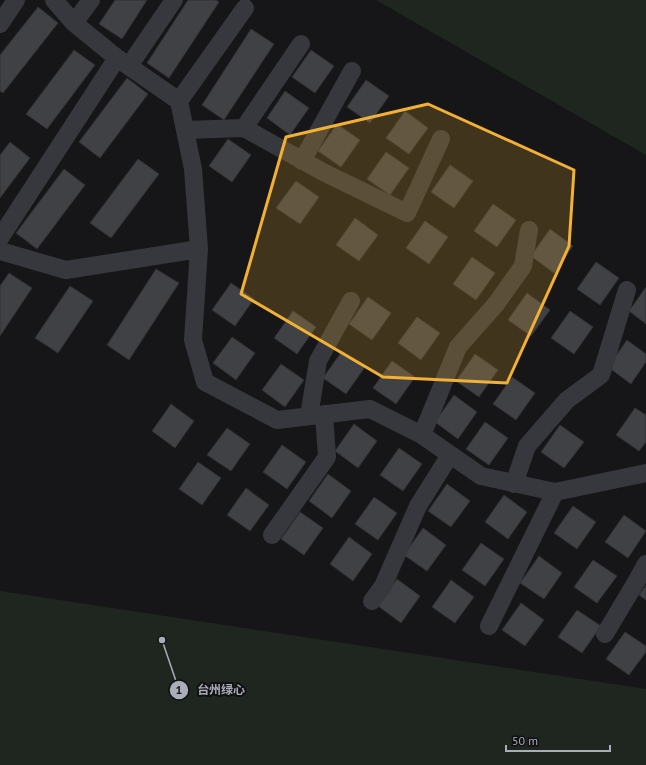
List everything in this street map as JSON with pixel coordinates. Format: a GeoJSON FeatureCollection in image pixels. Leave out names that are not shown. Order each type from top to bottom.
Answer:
{"type":"FeatureCollection","features":[{"type":"Feature","properties":{"kind":"lane"},"geometry":{"type":"LineString","coordinates":[[0,24],[16,0]]}},
{"type":"Feature","properties":{"kind":"lane"},"geometry":{"type":"LineString","coordinates":[[54,0],[74,23],[123,62],[179,101],[193,169],[199,249],[193,340],[205,382],[277,420],[370,409],[422,436],[481,476],[514,484],[555,492],[646,473]]}},
{"type":"Feature","properties":{"kind":"lane"},"geometry":{"type":"LineString","coordinates":[[74,23],[91,0]]}},
{"type":"Feature","properties":{"kind":"lane"},"geometry":{"type":"LineString","coordinates":[[0,238],[123,62],[174,0]]}},
{"type":"Feature","properties":{"kind":"lane"},"geometry":{"type":"LineString","coordinates":[[179,101],[245,8]]}},
{"type":"Feature","properties":{"kind":"lane"},"geometry":{"type":"LineString","coordinates":[[244,128],[301,44]]}},
{"type":"Feature","properties":{"kind":"lane"},"geometry":{"type":"LineString","coordinates":[[302,161],[352,71]]}},
{"type":"Feature","properties":{"kind":"lane"},"geometry":{"type":"LineString","coordinates":[[185,130],[244,128],[323,172],[407,212],[441,139]]}},
{"type":"Feature","properties":{"kind":"lane"},"geometry":{"type":"LineString","coordinates":[[422,436],[458,347],[496,304],[523,266],[529,230]]}},
{"type":"Feature","properties":{"kind":"lane"},"geometry":{"type":"LineString","coordinates":[[0,251],[66,270],[199,249]]}},
{"type":"Feature","properties":{"kind":"lane"},"geometry":{"type":"LineString","coordinates":[[514,484],[527,446],[567,400],[601,374],[627,290]]}},
{"type":"Feature","properties":{"kind":"lane"},"geometry":{"type":"LineString","coordinates":[[272,535],[327,457],[317,415],[318,361],[351,301]]}},
{"type":"Feature","properties":{"kind":"lane"},"geometry":{"type":"LineString","coordinates":[[372,601],[383,586],[418,506],[450,455]]}},
{"type":"Feature","properties":{"kind":"lane"},"geometry":{"type":"LineString","coordinates":[[489,626],[555,492]]}},
{"type":"Feature","properties":{"kind":"lane"},"geometry":{"type":"LineString","coordinates":[[605,634],[646,564]]}},
{"type":"Feature","properties":{"kind":"highlighted area"},"geometry":{"type":"Polygon","coordinates":[[[428,104],[574,170],[569,246],[507,383],[383,377],[241,294],[286,137],[428,104]]]}},
{"type":"Feature","properties":{"kind":"shaded area"},"geometry":{"type":"Polygon","coordinates":[[[376,0],[646,0],[646,155],[376,0]]]}},
{"type":"Feature","properties":{"kind":"shaded area"},"geometry":{"type":"Polygon","coordinates":[[[0,591],[646,689],[646,765],[0,765],[0,591]]]}},
{"type":"Feature","properties":{"kind":"building"},"geometry":{"type":"Polygon","coordinates":[[[115,0],[147,0],[122,39],[99,24],[115,0]]]}},
{"type":"Feature","properties":{"kind":"building"},"geometry":{"type":"Polygon","coordinates":[[[188,0],[216,0],[219,2],[169,78],[147,63],[188,0]]]}},
{"type":"Feature","properties":{"kind":"building"},"geometry":{"type":"Polygon","coordinates":[[[38,7],[58,23],[3,93],[0,91],[0,55],[38,7]]]}},
{"type":"Feature","properties":{"kind":"building"},"geometry":{"type":"Polygon","coordinates":[[[251,29],[274,44],[224,120],[202,105],[251,29]]]}},
{"type":"Feature","properties":{"kind":"building"},"geometry":{"type":"Polygon","coordinates":[[[74,50],[95,65],[47,129],[26,114],[74,50]]]}},
{"type":"Feature","properties":{"kind":"building"},"geometry":{"type":"Polygon","coordinates":[[[311,50],[334,66],[315,93],[292,77],[311,50]]]}},
{"type":"Feature","properties":{"kind":"building"},"geometry":{"type":"Polygon","coordinates":[[[127,78],[148,94],[100,158],[79,142],[127,78]]]}},
{"type":"Feature","properties":{"kind":"building"},"geometry":{"type":"Polygon","coordinates":[[[366,80],[389,96],[370,123],[347,107],[366,80]]]}},
{"type":"Feature","properties":{"kind":"building"},"geometry":{"type":"Polygon","coordinates":[[[285,91],[309,108],[290,135],[267,118],[285,91]]]}},
{"type":"Feature","properties":{"kind":"building"},"geometry":{"type":"Polygon","coordinates":[[[405,111],[428,128],[409,154],[386,138],[405,111]]]}},
{"type":"Feature","properties":{"kind":"building"},"geometry":{"type":"Polygon","coordinates":[[[337,124],[360,140],[341,167],[318,151],[337,124]]]}},
{"type":"Feature","properties":{"kind":"building"},"geometry":{"type":"Polygon","coordinates":[[[228,139],[251,155],[232,182],[209,166],[228,139]]]}},
{"type":"Feature","properties":{"kind":"building"},"geometry":{"type":"Polygon","coordinates":[[[10,142],[30,158],[0,198],[0,155],[10,142]]]}},
{"type":"Feature","properties":{"kind":"building"},"geometry":{"type":"Polygon","coordinates":[[[386,152],[409,168],[390,195],[367,179],[386,152]]]}},
{"type":"Feature","properties":{"kind":"building"},"geometry":{"type":"Polygon","coordinates":[[[138,159],[159,174],[111,238],[90,223],[138,159]]]}},
{"type":"Feature","properties":{"kind":"building"},"geometry":{"type":"Polygon","coordinates":[[[450,165],[473,181],[454,208],[431,192],[450,165]]]}},
{"type":"Feature","properties":{"kind":"building"},"geometry":{"type":"Polygon","coordinates":[[[64,169],[85,185],[37,249],[16,233],[64,169]]]}},
{"type":"Feature","properties":{"kind":"building"},"geometry":{"type":"Polygon","coordinates":[[[296,181],[319,197],[300,224],[276,208],[296,181]]]}},
{"type":"Feature","properties":{"kind":"building"},"geometry":{"type":"Polygon","coordinates":[[[493,204],[516,220],[497,247],[474,231],[493,204]]]}},
{"type":"Feature","properties":{"kind":"building"},"geometry":{"type":"Polygon","coordinates":[[[355,218],[378,235],[359,261],[336,245],[355,218]]]}},
{"type":"Feature","properties":{"kind":"building"},"geometry":{"type":"Polygon","coordinates":[[[425,221],[448,237],[429,264],[406,248],[425,221]]]}},
{"type":"Feature","properties":{"kind":"building"},"geometry":{"type":"Polygon","coordinates":[[[550,229],[573,246],[554,273],[531,256],[550,229]]]}},
{"type":"Feature","properties":{"kind":"building"},"geometry":{"type":"Polygon","coordinates":[[[472,257],[495,273],[476,300],[453,284],[472,257]]]}},
{"type":"Feature","properties":{"kind":"building"},"geometry":{"type":"Polygon","coordinates":[[[596,262],[619,278],[600,305],[577,289],[596,262]]]}},
{"type":"Feature","properties":{"kind":"building"},"geometry":{"type":"Polygon","coordinates":[[[156,269],[179,283],[129,360],[107,345],[156,269]]]}},
{"type":"Feature","properties":{"kind":"building"},"geometry":{"type":"Polygon","coordinates":[[[9,273],[32,288],[0,336],[0,286],[9,273]]]}},
{"type":"Feature","properties":{"kind":"building"},"geometry":{"type":"Polygon","coordinates":[[[231,283],[254,299],[235,326],[212,310],[231,283]]]}},
{"type":"Feature","properties":{"kind":"building"},"geometry":{"type":"Polygon","coordinates":[[[70,286],[93,301],[58,353],[35,338],[70,286]]]}},
{"type":"Feature","properties":{"kind":"building"},"geometry":{"type":"Polygon","coordinates":[[[646,287],[646,324],[629,311],[646,287]]]}},
{"type":"Feature","properties":{"kind":"building"},"geometry":{"type":"Polygon","coordinates":[[[527,293],[550,310],[531,336],[508,320],[527,293]]]}},
{"type":"Feature","properties":{"kind":"building"},"geometry":{"type":"Polygon","coordinates":[[[368,297],[391,313],[372,340],[349,324],[368,297]]]}},
{"type":"Feature","properties":{"kind":"building"},"geometry":{"type":"Polygon","coordinates":[[[293,311],[316,327],[297,354],[274,338],[293,311]]]}},
{"type":"Feature","properties":{"kind":"building"},"geometry":{"type":"Polygon","coordinates":[[[570,311],[593,327],[574,354],[551,338],[570,311]]]}},
{"type":"Feature","properties":{"kind":"building"},"geometry":{"type":"Polygon","coordinates":[[[417,317],[440,333],[421,360],[398,343],[417,317]]]}},
{"type":"Feature","properties":{"kind":"building"},"geometry":{"type":"Polygon","coordinates":[[[232,337],[255,353],[236,380],[213,363],[232,337]]]}},
{"type":"Feature","properties":{"kind":"building"},"geometry":{"type":"Polygon","coordinates":[[[627,340],[646,354],[646,362],[631,384],[608,367],[627,340]]]}},
{"type":"Feature","properties":{"kind":"building"},"geometry":{"type":"Polygon","coordinates":[[[342,351],[365,367],[346,394],[323,378],[342,351]]]}},
{"type":"Feature","properties":{"kind":"building"},"geometry":{"type":"Polygon","coordinates":[[[475,354],[498,370],[479,397],[456,381],[475,354]]]}},
{"type":"Feature","properties":{"kind":"building"},"geometry":{"type":"Polygon","coordinates":[[[392,361],[415,377],[396,404],[373,388],[392,361]]]}},
{"type":"Feature","properties":{"kind":"building"},"geometry":{"type":"Polygon","coordinates":[[[281,364],[304,380],[285,407],[262,390],[281,364]]]}},
{"type":"Feature","properties":{"kind":"building"},"geometry":{"type":"Polygon","coordinates":[[[512,377],[535,393],[516,420],[493,404],[512,377]]]}},
{"type":"Feature","properties":{"kind":"building"},"geometry":{"type":"Polygon","coordinates":[[[454,395],[477,412],[458,439],[435,422],[454,395]]]}},
{"type":"Feature","properties":{"kind":"building"},"geometry":{"type":"Polygon","coordinates":[[[171,404],[194,421],[175,448],[152,431],[171,404]]]}},
{"type":"Feature","properties":{"kind":"building"},"geometry":{"type":"Polygon","coordinates":[[[635,408],[646,415],[646,442],[639,451],[616,435],[635,408]]]}},
{"type":"Feature","properties":{"kind":"building"},"geometry":{"type":"Polygon","coordinates":[[[485,422],[508,438],[489,465],[466,449],[485,422]]]}},
{"type":"Feature","properties":{"kind":"building"},"geometry":{"type":"Polygon","coordinates":[[[354,424],[377,441],[358,468],[335,451],[354,424]]]}},
{"type":"Feature","properties":{"kind":"building"},"geometry":{"type":"Polygon","coordinates":[[[560,425],[584,442],[564,468],[541,452],[560,425]]]}},
{"type":"Feature","properties":{"kind":"building"},"geometry":{"type":"Polygon","coordinates":[[[227,428],[250,444],[231,471],[207,455],[227,428]]]}},
{"type":"Feature","properties":{"kind":"building"},"geometry":{"type":"Polygon","coordinates":[[[282,445],[306,462],[287,489],[263,472],[282,445]]]}},
{"type":"Feature","properties":{"kind":"building"},"geometry":{"type":"Polygon","coordinates":[[[399,448],[422,464],[403,491],[380,475],[399,448]]]}},
{"type":"Feature","properties":{"kind":"building"},"geometry":{"type":"Polygon","coordinates":[[[198,462],[221,478],[202,505],[179,489],[198,462]]]}},
{"type":"Feature","properties":{"kind":"building"},"geometry":{"type":"Polygon","coordinates":[[[328,474],[351,491],[332,518],[309,501],[328,474]]]}},
{"type":"Feature","properties":{"kind":"building"},"geometry":{"type":"Polygon","coordinates":[[[447,484],[470,501],[451,527],[428,511],[447,484]]]}},
{"type":"Feature","properties":{"kind":"building"},"geometry":{"type":"Polygon","coordinates":[[[246,488],[269,505],[250,531],[227,515],[246,488]]]}},
{"type":"Feature","properties":{"kind":"building"},"geometry":{"type":"Polygon","coordinates":[[[504,495],[527,512],[508,539],[485,522],[504,495]]]}},
{"type":"Feature","properties":{"kind":"building"},"geometry":{"type":"Polygon","coordinates":[[[374,497],[397,513],[378,540],[355,524],[374,497]]]}},
{"type":"Feature","properties":{"kind":"building"},"geometry":{"type":"Polygon","coordinates":[[[573,506],[596,522],[577,549],[554,533],[573,506]]]}},
{"type":"Feature","properties":{"kind":"building"},"geometry":{"type":"Polygon","coordinates":[[[300,512],[323,528],[304,555],[281,539],[300,512]]]}},
{"type":"Feature","properties":{"kind":"building"},"geometry":{"type":"Polygon","coordinates":[[[624,515],[646,531],[628,558],[605,542],[624,515]]]}},
{"type":"Feature","properties":{"kind":"building"},"geometry":{"type":"Polygon","coordinates":[[[423,528],[446,545],[427,571],[404,555],[423,528]]]}},
{"type":"Feature","properties":{"kind":"building"},"geometry":{"type":"Polygon","coordinates":[[[349,537],[372,554],[353,581],[330,564],[349,537]]]}},
{"type":"Feature","properties":{"kind":"building"},"geometry":{"type":"Polygon","coordinates":[[[481,543],[504,559],[485,586],[462,570],[481,543]]]}},
{"type":"Feature","properties":{"kind":"building"},"geometry":{"type":"Polygon","coordinates":[[[539,556],[562,573],[544,599],[520,583],[539,556]]]}},
{"type":"Feature","properties":{"kind":"building"},"geometry":{"type":"Polygon","coordinates":[[[593,560],[617,576],[597,603],[574,587],[593,560]]]}},
{"type":"Feature","properties":{"kind":"building"},"geometry":{"type":"Polygon","coordinates":[[[397,579],[420,596],[401,623],[378,606],[397,579]]]}},
{"type":"Feature","properties":{"kind":"building"},"geometry":{"type":"Polygon","coordinates":[[[451,580],[474,597],[455,623],[432,607],[451,580]]]}},
{"type":"Feature","properties":{"kind":"building"},"geometry":{"type":"Polygon","coordinates":[[[646,585],[646,600],[639,595],[646,585]]]}},
{"type":"Feature","properties":{"kind":"building"},"geometry":{"type":"Polygon","coordinates":[[[521,603],[544,620],[525,646],[502,630],[521,603]]]}},
{"type":"Feature","properties":{"kind":"building"},"geometry":{"type":"Polygon","coordinates":[[[577,610],[601,626],[582,653],[558,637],[577,610]]]}},
{"type":"Feature","properties":{"kind":"building"},"geometry":{"type":"Polygon","coordinates":[[[625,632],[646,646],[646,652],[629,675],[606,659],[625,632]]]}},
{"type":"Feature","properties":{"kind":"place","name":"台州绿心"},"geometry":{"type":"Point","coordinates":[162,640]}}]}
